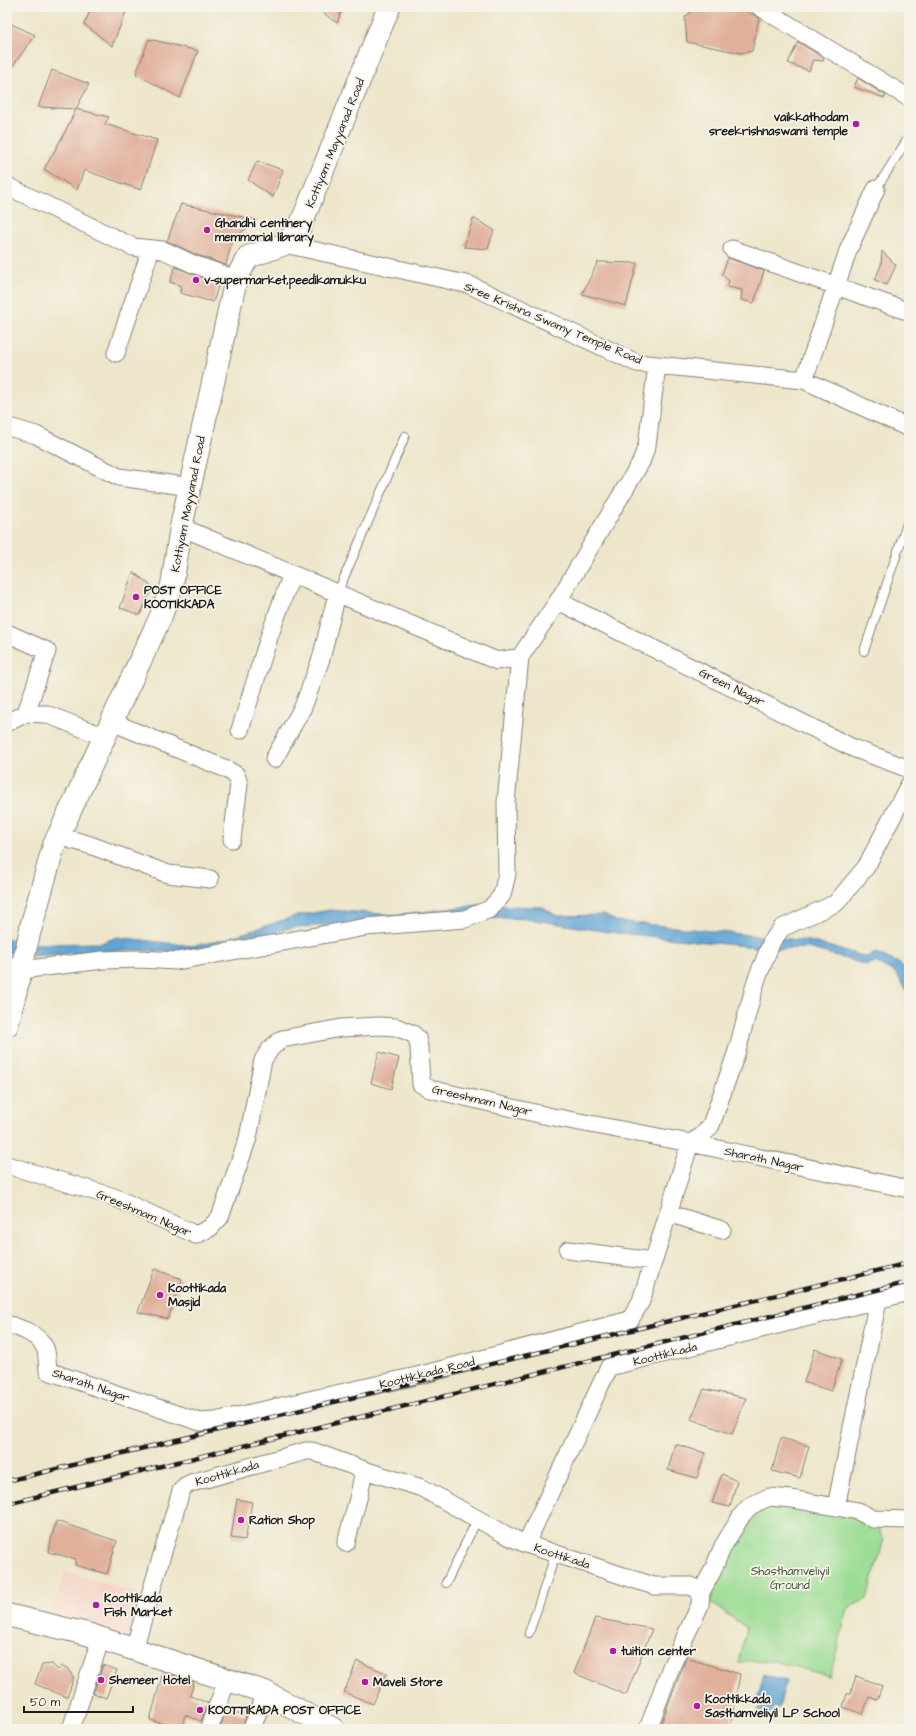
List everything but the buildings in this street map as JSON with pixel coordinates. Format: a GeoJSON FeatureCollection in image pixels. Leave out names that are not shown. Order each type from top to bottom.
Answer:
{"type":"FeatureCollection","features":[{"type":"Feature","properties":{"kind":"main road","name":"Kottiyam Mayyanad Road"},"geometry":{"type":"LineString","coordinates":[[31,927],[54,845],[161,616],[172,585],[181,527],[236,278],[248,257],[285,244],[299,229],[390,7]]}},
{"type":"Feature","properties":{"kind":"main road","name":"Kottiyam Mayyanad Road"},"geometry":{"type":"LineString","coordinates":[[7,1025],[14,967]]}},
{"type":"Feature","properties":{"kind":"main road"},"geometry":{"type":"LineString","coordinates":[[7,1615],[101,1638],[265,1692],[324,1727]]}},
{"type":"Feature","properties":{"kind":"street"},"geometry":{"type":"LineString","coordinates":[[760,7],[909,98]]}},
{"type":"Feature","properties":{"kind":"street"},"geometry":{"type":"LineString","coordinates":[[7,186],[133,247],[163,250],[193,264],[236,278]]}},
{"type":"Feature","properties":{"kind":"street"},"geometry":{"type":"LineString","coordinates":[[804,380],[849,248],[876,189]]}},
{"type":"Feature","properties":{"kind":"street","name":"Sree Krishna Swamy Temple Road"},"geometry":{"type":"LineString","coordinates":[[285,244],[470,285],[637,363],[804,380],[909,428]]}},
{"type":"Feature","properties":{"kind":"street"},"geometry":{"type":"LineString","coordinates":[[116,353],[151,249]]}},
{"type":"Feature","properties":{"kind":"street"},"geometry":{"type":"LineString","coordinates":[[732,250],[904,310]]}},
{"type":"Feature","properties":{"kind":"street"},"geometry":{"type":"LineString","coordinates":[[14,967],[139,958],[176,961],[366,927],[465,919],[490,909],[502,895],[507,874],[506,802],[520,656],[558,601],[635,474],[645,454],[657,365]]}},
{"type":"Feature","properties":{"kind":"street"},"geometry":{"type":"LineString","coordinates":[[9,427],[36,435],[119,477],[191,487]]}},
{"type":"Feature","properties":{"kind":"street"},"geometry":{"type":"LineString","coordinates":[[181,527],[497,661],[520,656]]}},
{"type":"Feature","properties":{"kind":"street"},"geometry":{"type":"LineString","coordinates":[[240,730],[270,634],[292,574]]}},
{"type":"Feature","properties":{"kind":"street"},"geometry":{"type":"LineString","coordinates":[[274,759],[303,707],[321,659],[337,594]]}},
{"type":"Feature","properties":{"kind":"street","name":"Green Nagar"},"geometry":{"type":"LineString","coordinates":[[558,601],[853,748],[909,769]]}},
{"type":"Feature","properties":{"kind":"street"},"geometry":{"type":"LineString","coordinates":[[7,633],[47,651],[26,713]]}},
{"type":"Feature","properties":{"kind":"street"},"geometry":{"type":"LineString","coordinates":[[7,723],[26,713],[46,714],[108,730],[226,769],[236,775],[239,784],[232,839]]}},
{"type":"Feature","properties":{"kind":"street"},"geometry":{"type":"LineString","coordinates":[[568,1250],[653,1261],[690,1143],[702,1136],[711,1124],[737,1051],[756,981],[765,955],[772,941],[782,928],[836,903],[866,867],[909,785]]}},
{"type":"Feature","properties":{"kind":"street"},"geometry":{"type":"LineString","coordinates":[[58,836],[168,874],[210,879]]}},
{"type":"Feature","properties":{"kind":"street","name":"Kottiyam Mayyanad Road"},"geometry":{"type":"LineString","coordinates":[[14,967],[31,927]]}},
{"type":"Feature","properties":{"kind":"street","name":"Greeshmam Nagar"},"geometry":{"type":"LineString","coordinates":[[7,1165],[114,1197],[196,1235],[210,1228],[220,1217],[248,1138],[263,1060],[271,1048],[282,1039],[336,1029],[379,1026],[396,1027],[413,1034],[417,1038],[419,1047],[421,1084],[430,1089],[548,1116],[690,1143]]}},
{"type":"Feature","properties":{"kind":"street","name":"Sharath Nagar"},"geometry":{"type":"LineString","coordinates":[[690,1143],[909,1189]]}},
{"type":"Feature","properties":{"kind":"street"},"geometry":{"type":"LineString","coordinates":[[668,1213],[722,1230]]}},
{"type":"Feature","properties":{"kind":"street","name":"Koottikkada Road"},"geometry":{"type":"LineString","coordinates":[[200,1422],[215,1421],[421,1375],[630,1320],[641,1301],[653,1261]]}},
{"type":"Feature","properties":{"kind":"street","name":"Koottikkada"},"geometry":{"type":"LineString","coordinates":[[526,1544],[609,1367],[909,1292]]}},
{"type":"Feature","properties":{"kind":"street"},"geometry":{"type":"LineString","coordinates":[[836,1507],[878,1300]]}},
{"type":"Feature","properties":{"kind":"street","name":"Sharath Nagar"},"geometry":{"type":"LineString","coordinates":[[7,1324],[24,1330],[37,1338],[45,1347],[48,1371],[200,1422]]}},
{"type":"Feature","properties":{"kind":"street","name":"Koottikkada"},"geometry":{"type":"LineString","coordinates":[[134,1648],[181,1491],[185,1486],[191,1483],[306,1451],[312,1451],[364,1470]]}},
{"type":"Feature","properties":{"kind":"street"},"geometry":{"type":"LineString","coordinates":[[346,1543],[364,1470]]}},
{"type":"Feature","properties":{"kind":"street","name":"Koottikada"},"geometry":{"type":"LineString","coordinates":[[364,1470],[422,1488],[477,1520],[526,1544],[654,1586],[691,1586],[700,1592]]}},
{"type":"Feature","properties":{"kind":"street"},"geometry":{"type":"LineString","coordinates":[[648,1729],[670,1667],[700,1605],[700,1592],[712,1572],[723,1546],[750,1506],[769,1497],[792,1499],[858,1510],[873,1519],[909,1520]]}},
{"type":"Feature","properties":{"kind":"street"},"geometry":{"type":"LineString","coordinates":[[71,1729],[101,1638]]}},
{"type":"Feature","properties":{"kind":"street"},"geometry":{"type":"LineString","coordinates":[[209,1729],[227,1680]]}},
{"type":"Feature","properties":{"kind":"street"},"geometry":{"type":"LineString","coordinates":[[252,1729],[265,1692]]}},
{"type":"Feature","properties":{"kind":"lane"},"geometry":{"type":"LineString","coordinates":[[876,189],[909,137]]}},
{"type":"Feature","properties":{"kind":"lane"},"geometry":{"type":"LineString","coordinates":[[337,594],[405,436]]}},
{"type":"Feature","properties":{"kind":"lane"},"geometry":{"type":"LineString","coordinates":[[864,651],[909,518]]}},
{"type":"Feature","properties":{"kind":"lane"},"geometry":{"type":"LineString","coordinates":[[446,1583],[477,1520]]}},
{"type":"Feature","properties":{"kind":"lane"},"geometry":{"type":"LineString","coordinates":[[529,1633],[556,1554]]}},
{"type":"Feature","properties":{"kind":"shaded area","name":"Koottikada Fish Market"},"geometry":{"type":"Polygon","coordinates":[[[65,1571],[140,1594],[128,1640],[50,1616],[65,1571]]]}},
{"type":"Feature","properties":{"kind":"green space","name":"Shasthamveliyil Ground"},"geometry":{"type":"Polygon","coordinates":[[[793,1504],[863,1519],[876,1524],[884,1539],[867,1599],[848,1608],[830,1676],[773,1661],[738,1662],[747,1628],[710,1602],[727,1550],[756,1514],[766,1505],[793,1504]]]}},
{"type":"Feature","properties":{"kind":"water"},"geometry":{"type":"Polygon","coordinates":[[[479,905],[542,907],[557,916],[604,915],[616,921],[769,937],[764,948],[608,932],[529,919],[456,916],[290,928],[207,953],[126,950],[30,956],[32,944],[101,943],[117,937],[192,946],[223,940],[295,916],[330,910],[396,915],[479,905]]]}},
{"type":"Feature","properties":{"kind":"water"},"geometry":{"type":"Polygon","coordinates":[[[7,938],[19,942],[17,956],[7,952],[7,938]]]}},
{"type":"Feature","properties":{"kind":"water"},"geometry":{"type":"Polygon","coordinates":[[[779,938],[809,941],[867,957],[876,953],[893,960],[903,966],[906,971],[909,984],[909,995],[896,973],[875,962],[867,965],[808,948],[774,949],[779,938]]]}},
{"type":"Feature","properties":{"kind":"water"},"geometry":{"type":"Polygon","coordinates":[[[764,1674],[786,1681],[779,1708],[773,1707],[771,1715],[758,1712],[761,1703],[757,1700],[764,1674]]]}},
{"type":"Feature","properties":{"kind":"railway"},"geometry":{"type":"LineString","coordinates":[[7,1481],[909,1263]]}},
{"type":"Feature","properties":{"kind":"railway"},"geometry":{"type":"LineString","coordinates":[[7,1504],[909,1282]]}},
{"type":"Feature","properties":{"kind":"place","name":"vaikkathodam sreekrishnaswami temple"},"geometry":{"type":"Point","coordinates":[856,124]}},
{"type":"Feature","properties":{"kind":"place","name":"Ghandhi centinery memmorial library"},"geometry":{"type":"Point","coordinates":[207,230]}},
{"type":"Feature","properties":{"kind":"place","name":"v-supermarket,peedikamukku"},"geometry":{"type":"Point","coordinates":[196,280]}},
{"type":"Feature","properties":{"kind":"place","name":"POST OFFICE KOOTIKKADA"},"geometry":{"type":"Point","coordinates":[136,597]}},
{"type":"Feature","properties":{"kind":"place","name":"Koottikada Masjid"},"geometry":{"type":"Point","coordinates":[160,1295]}},
{"type":"Feature","properties":{"kind":"place","name":"Ration Shop"},"geometry":{"type":"Point","coordinates":[241,1520]}},
{"type":"Feature","properties":{"kind":"place","name":"Koottikada Fish Market"},"geometry":{"type":"Point","coordinates":[96,1605]}},
{"type":"Feature","properties":{"kind":"place","name":"tuition center"},"geometry":{"type":"Point","coordinates":[613,1651]}},
{"type":"Feature","properties":{"kind":"place","name":"Shemeer Hotel"},"geometry":{"type":"Point","coordinates":[101,1680]}},
{"type":"Feature","properties":{"kind":"place","name":"Maveli Store"},"geometry":{"type":"Point","coordinates":[365,1682]}},
{"type":"Feature","properties":{"kind":"place","name":"Koottikkada Sasthamveliyil LP School"},"geometry":{"type":"Point","coordinates":[697,1706]}},
{"type":"Feature","properties":{"kind":"place","name":"KOOTTIKADA POST OFFICE"},"geometry":{"type":"Point","coordinates":[200,1710]}}]}
